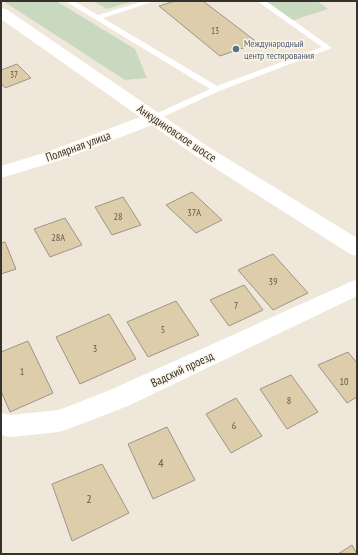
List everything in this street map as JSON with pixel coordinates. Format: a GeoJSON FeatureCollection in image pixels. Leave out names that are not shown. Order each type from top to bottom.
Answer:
{"type":"FeatureCollection","features":[{"type":"Feature","properties":{"kind":"main road","name":"Анкудиновское шоссе"},"geometry":{"type":"LineString","coordinates":[[1,12],[200,150],[357,248]]}},
{"type":"Feature","properties":{"kind":"main road","name":"Полярная улица"},"geometry":{"type":"LineString","coordinates":[[1,172],[57,155],[154,118]]}},
{"type":"Feature","properties":{"kind":"street","name":"Вадский проезд"},"geometry":{"type":"LineString","coordinates":[[1,424],[10,426],[59,421],[112,400],[357,287]]}},
{"type":"Feature","properties":{"kind":"lane"},"geometry":{"type":"LineString","coordinates":[[69,1],[216,89]]}},
{"type":"Feature","properties":{"kind":"lane"},"geometry":{"type":"LineString","coordinates":[[97,18],[151,1]]}},
{"type":"Feature","properties":{"kind":"lane"},"geometry":{"type":"LineString","coordinates":[[154,118],[216,89],[328,48],[261,1]]}},
{"type":"Feature","properties":{"kind":"green space"},"geometry":{"type":"Polygon","coordinates":[[[3,1],[56,1],[135,49],[147,78],[125,80],[3,1]]]}},
{"type":"Feature","properties":{"kind":"green space"},"geometry":{"type":"Polygon","coordinates":[[[93,1],[134,1],[107,9],[93,1]]]}},
{"type":"Feature","properties":{"kind":"green space"},"geometry":{"type":"Polygon","coordinates":[[[263,1],[317,1],[328,9],[291,21],[263,1]]]}},
{"type":"Feature","properties":{"kind":"building"},"geometry":{"type":"Polygon","coordinates":[[[175,1],[203,1],[258,43],[220,56],[159,6],[175,1]]]}},
{"type":"Feature","properties":{"kind":"building"},"geometry":{"type":"Polygon","coordinates":[[[17,64],[31,78],[5,88],[1,83],[1,70],[17,64]]]}},
{"type":"Feature","properties":{"kind":"building"},"geometry":{"type":"Polygon","coordinates":[[[192,192],[222,220],[196,233],[166,205],[192,192]]]}},
{"type":"Feature","properties":{"kind":"building"},"geometry":{"type":"Polygon","coordinates":[[[123,197],[141,225],[112,235],[95,207],[123,197]]]}},
{"type":"Feature","properties":{"kind":"building"},"geometry":{"type":"Polygon","coordinates":[[[65,218],[82,245],[50,257],[34,229],[65,218]]]}},
{"type":"Feature","properties":{"kind":"building"},"geometry":{"type":"Polygon","coordinates":[[[5,242],[16,269],[1,274],[1,243],[5,242]]]}},
{"type":"Feature","properties":{"kind":"building"},"geometry":{"type":"Polygon","coordinates":[[[273,254],[308,293],[273,310],[238,270],[273,254]]]}},
{"type":"Feature","properties":{"kind":"building"},"geometry":{"type":"Polygon","coordinates":[[[244,285],[263,310],[229,326],[210,300],[244,285]]]}},
{"type":"Feature","properties":{"kind":"building"},"geometry":{"type":"Polygon","coordinates":[[[176,301],[199,335],[148,357],[127,322],[176,301]]]}},
{"type":"Feature","properties":{"kind":"building"},"geometry":{"type":"Polygon","coordinates":[[[109,314],[136,359],[80,384],[56,337],[109,314]]]}},
{"type":"Feature","properties":{"kind":"building"},"geometry":{"type":"Polygon","coordinates":[[[28,341],[53,393],[10,412],[1,391],[1,352],[28,341]]]}},
{"type":"Feature","properties":{"kind":"building"},"geometry":{"type":"Polygon","coordinates":[[[348,352],[357,363],[357,397],[347,403],[318,365],[348,352]]]}},
{"type":"Feature","properties":{"kind":"building"},"geometry":{"type":"Polygon","coordinates":[[[291,375],[318,412],[287,429],[260,389],[291,375]]]}},
{"type":"Feature","properties":{"kind":"building"},"geometry":{"type":"Polygon","coordinates":[[[236,398],[262,436],[231,453],[206,414],[236,398]]]}},
{"type":"Feature","properties":{"kind":"building"},"geometry":{"type":"Polygon","coordinates":[[[167,427],[195,480],[153,499],[128,444],[167,427]]]}},
{"type":"Feature","properties":{"kind":"building"},"geometry":{"type":"Polygon","coordinates":[[[102,464],[129,513],[72,541],[52,484],[102,464]]]}},
{"type":"Feature","properties":{"kind":"building"},"geometry":{"type":"Polygon","coordinates":[[[352,545],[357,554],[338,554],[352,545]]]}},
{"type":"Feature","properties":{"kind":"place","name":"Международный центр тестирования"},"geometry":{"type":"Point","coordinates":[236,49]}}]}
